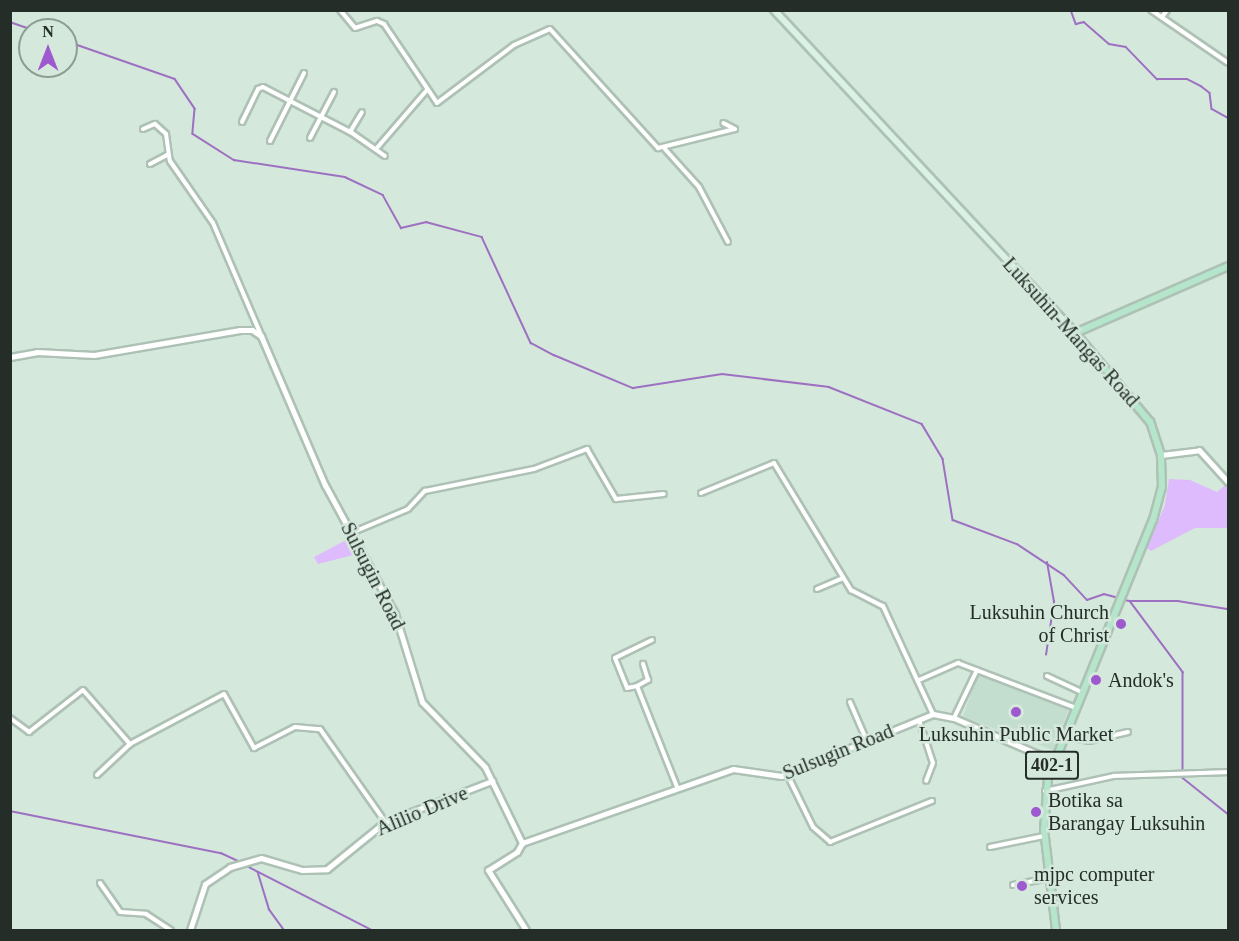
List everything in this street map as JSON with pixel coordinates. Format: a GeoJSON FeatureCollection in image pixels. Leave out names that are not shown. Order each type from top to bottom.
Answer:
{"type":"FeatureCollection","features":[{"type":"Feature","properties":{"kind":"main road","name":"Luksuhin-Mangas Road"},"geometry":{"type":"LineString","coordinates":[[774,10],[1136,401],[1161,455],[1159,503],[1126,579],[1054,760],[1045,791],[1044,836],[1056,930]]}},
{"type":"Feature","properties":{"kind":"main road"},"geometry":{"type":"LineString","coordinates":[[1075,333],[1228,266]]}},
{"type":"Feature","properties":{"kind":"street"},"geometry":{"type":"LineString","coordinates":[[340,10],[355,28],[377,21],[384,24],[426,91],[441,103],[514,45],[550,28],[658,148],[735,129],[723,123]]}},
{"type":"Feature","properties":{"kind":"street"},"geometry":{"type":"LineString","coordinates":[[1151,10],[1228,63]]}},
{"type":"Feature","properties":{"kind":"street"},"geometry":{"type":"LineString","coordinates":[[1162,17],[1167,10]]}},
{"type":"Feature","properties":{"kind":"street"},"geometry":{"type":"LineString","coordinates":[[270,141],[304,73]]}},
{"type":"Feature","properties":{"kind":"street"},"geometry":{"type":"LineString","coordinates":[[242,122],[260,87],[350,132],[385,156]]}},
{"type":"Feature","properties":{"kind":"street"},"geometry":{"type":"LineString","coordinates":[[376,149],[426,91]]}},
{"type":"Feature","properties":{"kind":"street"},"geometry":{"type":"LineString","coordinates":[[309,138],[334,92]]}},
{"type":"Feature","properties":{"kind":"street"},"geometry":{"type":"LineString","coordinates":[[350,132],[362,111]]}},
{"type":"Feature","properties":{"kind":"street"},"geometry":{"type":"LineString","coordinates":[[143,129],[155,124],[166,134],[169,154],[213,223],[261,336]]}},
{"type":"Feature","properties":{"kind":"street"},"geometry":{"type":"LineString","coordinates":[[664,148],[699,187],[728,242]]}},
{"type":"Feature","properties":{"kind":"street"},"geometry":{"type":"LineString","coordinates":[[150,164],[169,154]]}},
{"type":"Feature","properties":{"kind":"street"},"geometry":{"type":"LineString","coordinates":[[10,357],[37,352],[94,355],[240,330],[252,330],[261,336]]}},
{"type":"Feature","properties":{"kind":"street","name":"Sulsugin Road"},"geometry":{"type":"LineString","coordinates":[[261,336],[351,533],[395,614],[422,702],[464,743],[492,782],[522,843],[733,769],[773,778],[786,774],[866,739],[933,714],[954,718],[1054,760]]}},
{"type":"Feature","properties":{"kind":"street"},"geometry":{"type":"LineString","coordinates":[[351,533],[408,509],[425,491],[534,469],[587,449],[616,499],[664,494]]}},
{"type":"Feature","properties":{"kind":"street"},"geometry":{"type":"LineString","coordinates":[[1161,455],[1198,450],[1228,482]]}},
{"type":"Feature","properties":{"kind":"street"},"geometry":{"type":"LineString","coordinates":[[701,493],[774,463],[843,578],[856,594],[883,606],[933,714]]}},
{"type":"Feature","properties":{"kind":"street"},"geometry":{"type":"LineString","coordinates":[[817,588],[843,578]]}},
{"type":"Feature","properties":{"kind":"street"},"geometry":{"type":"LineString","coordinates":[[643,664],[648,680],[637,686],[627,687],[615,658],[652,640]]}},
{"type":"Feature","properties":{"kind":"street"},"geometry":{"type":"LineString","coordinates":[[919,680],[958,663],[1076,708]]}},
{"type":"Feature","properties":{"kind":"street"},"geometry":{"type":"LineString","coordinates":[[954,718],[977,670]]}},
{"type":"Feature","properties":{"kind":"street"},"geometry":{"type":"LineString","coordinates":[[1047,676],[1082,692]]}},
{"type":"Feature","properties":{"kind":"street"},"geometry":{"type":"LineString","coordinates":[[637,686],[677,787]]}},
{"type":"Feature","properties":{"kind":"street"},"geometry":{"type":"LineString","coordinates":[[10,717],[29,732],[83,690],[130,744]]}},
{"type":"Feature","properties":{"kind":"street"},"geometry":{"type":"LineString","coordinates":[[97,775],[130,744],[224,694],[254,748],[296,727],[320,729],[385,822]]}},
{"type":"Feature","properties":{"kind":"street"},"geometry":{"type":"LineString","coordinates":[[850,702],[866,739]]}},
{"type":"Feature","properties":{"kind":"street"},"geometry":{"type":"LineString","coordinates":[[918,719],[933,763],[926,781]]}},
{"type":"Feature","properties":{"kind":"street"},"geometry":{"type":"LineString","coordinates":[[1064,737],[1089,741],[1128,732]]}},
{"type":"Feature","properties":{"kind":"street"},"geometry":{"type":"LineString","coordinates":[[1045,791],[1114,776],[1179,771],[1228,772]]}},
{"type":"Feature","properties":{"kind":"street"},"geometry":{"type":"LineString","coordinates":[[786,774],[813,827],[830,842],[932,801]]}},
{"type":"Feature","properties":{"kind":"street","name":"Alilio Drive"},"geometry":{"type":"LineString","coordinates":[[190,930],[205,884],[241,864],[261,858],[302,870],[327,869],[385,822],[492,782]]}},
{"type":"Feature","properties":{"kind":"street"},"geometry":{"type":"LineString","coordinates":[[990,847],[1044,836]]}},
{"type":"Feature","properties":{"kind":"street"},"geometry":{"type":"LineString","coordinates":[[522,843],[517,852],[488,870],[526,930]]}},
{"type":"Feature","properties":{"kind":"street"},"geometry":{"type":"LineString","coordinates":[[1013,885],[1049,878]]}},
{"type":"Feature","properties":{"kind":"street"},"geometry":{"type":"LineString","coordinates":[[100,883],[120,912],[146,914],[171,930]]}},
{"type":"Feature","properties":{"kind":"shaded area"},"geometry":{"type":"Polygon","coordinates":[[[1169,479],[1190,480],[1217,492],[1228,483],[1228,528],[1195,528],[1151,551],[1147,548],[1165,505],[1169,479]]]}},
{"type":"Feature","properties":{"kind":"shaded area"},"geometry":{"type":"Polygon","coordinates":[[[350,538],[357,554],[318,564],[314,557],[350,538]]]}},
{"type":"Feature","properties":{"kind":"shaded area","name":"Luksuhin Public Market"},"geometry":{"type":"Polygon","coordinates":[[[979,672],[1070,705],[1054,750],[963,717],[979,672]]]}},
{"type":"Feature","properties":{"kind":"waterway"},"geometry":{"type":"LineString","coordinates":[[1071,10],[1076,24],[1084,22],[1109,44],[1126,47],[1157,79],[1187,79],[1201,86],[1210,93],[1212,109],[1228,118]]}},
{"type":"Feature","properties":{"kind":"waterway"},"geometry":{"type":"LineString","coordinates":[[10,22],[18,25]]}},
{"type":"Feature","properties":{"kind":"waterway"},"geometry":{"type":"LineString","coordinates":[[78,45],[175,79],[195,109],[193,134],[234,160],[345,177],[383,195],[401,228],[426,222],[482,237],[531,343],[554,355],[633,388],[722,374],[829,387],[922,424],[943,459],[953,520],[1017,544],[1064,575],[1087,600],[1104,594],[1119,598]]}},
{"type":"Feature","properties":{"kind":"waterway"},"geometry":{"type":"LineString","coordinates":[[1046,655],[1054,602],[1047,563]]}},
{"type":"Feature","properties":{"kind":"waterway"},"geometry":{"type":"LineString","coordinates":[[1123,600],[1130,601],[1183,672],[1183,778],[1228,814]]}},
{"type":"Feature","properties":{"kind":"waterway"},"geometry":{"type":"LineString","coordinates":[[1131,601],[1178,601],[1228,609]]}},
{"type":"Feature","properties":{"kind":"waterway"},"geometry":{"type":"LineString","coordinates":[[10,811],[221,853],[238,861]]}},
{"type":"Feature","properties":{"kind":"waterway"},"geometry":{"type":"LineString","coordinates":[[245,865],[372,930]]}},
{"type":"Feature","properties":{"kind":"waterway"},"geometry":{"type":"LineString","coordinates":[[258,872],[269,909],[284,930]]}},
{"type":"Feature","properties":{"kind":"place","name":"Luksuhin Church of Christ"},"geometry":{"type":"Point","coordinates":[1121,624]}},
{"type":"Feature","properties":{"kind":"place","name":"Andok's"},"geometry":{"type":"Point","coordinates":[1096,680]}},
{"type":"Feature","properties":{"kind":"place","name":"Luksuhin Public Market"},"geometry":{"type":"Point","coordinates":[1016,712]}},
{"type":"Feature","properties":{"kind":"place","name":"Botika sa Barangay Luksuhin"},"geometry":{"type":"Point","coordinates":[1036,812]}},
{"type":"Feature","properties":{"kind":"place","name":"mjpc computer services"},"geometry":{"type":"Point","coordinates":[1022,886]}}]}
